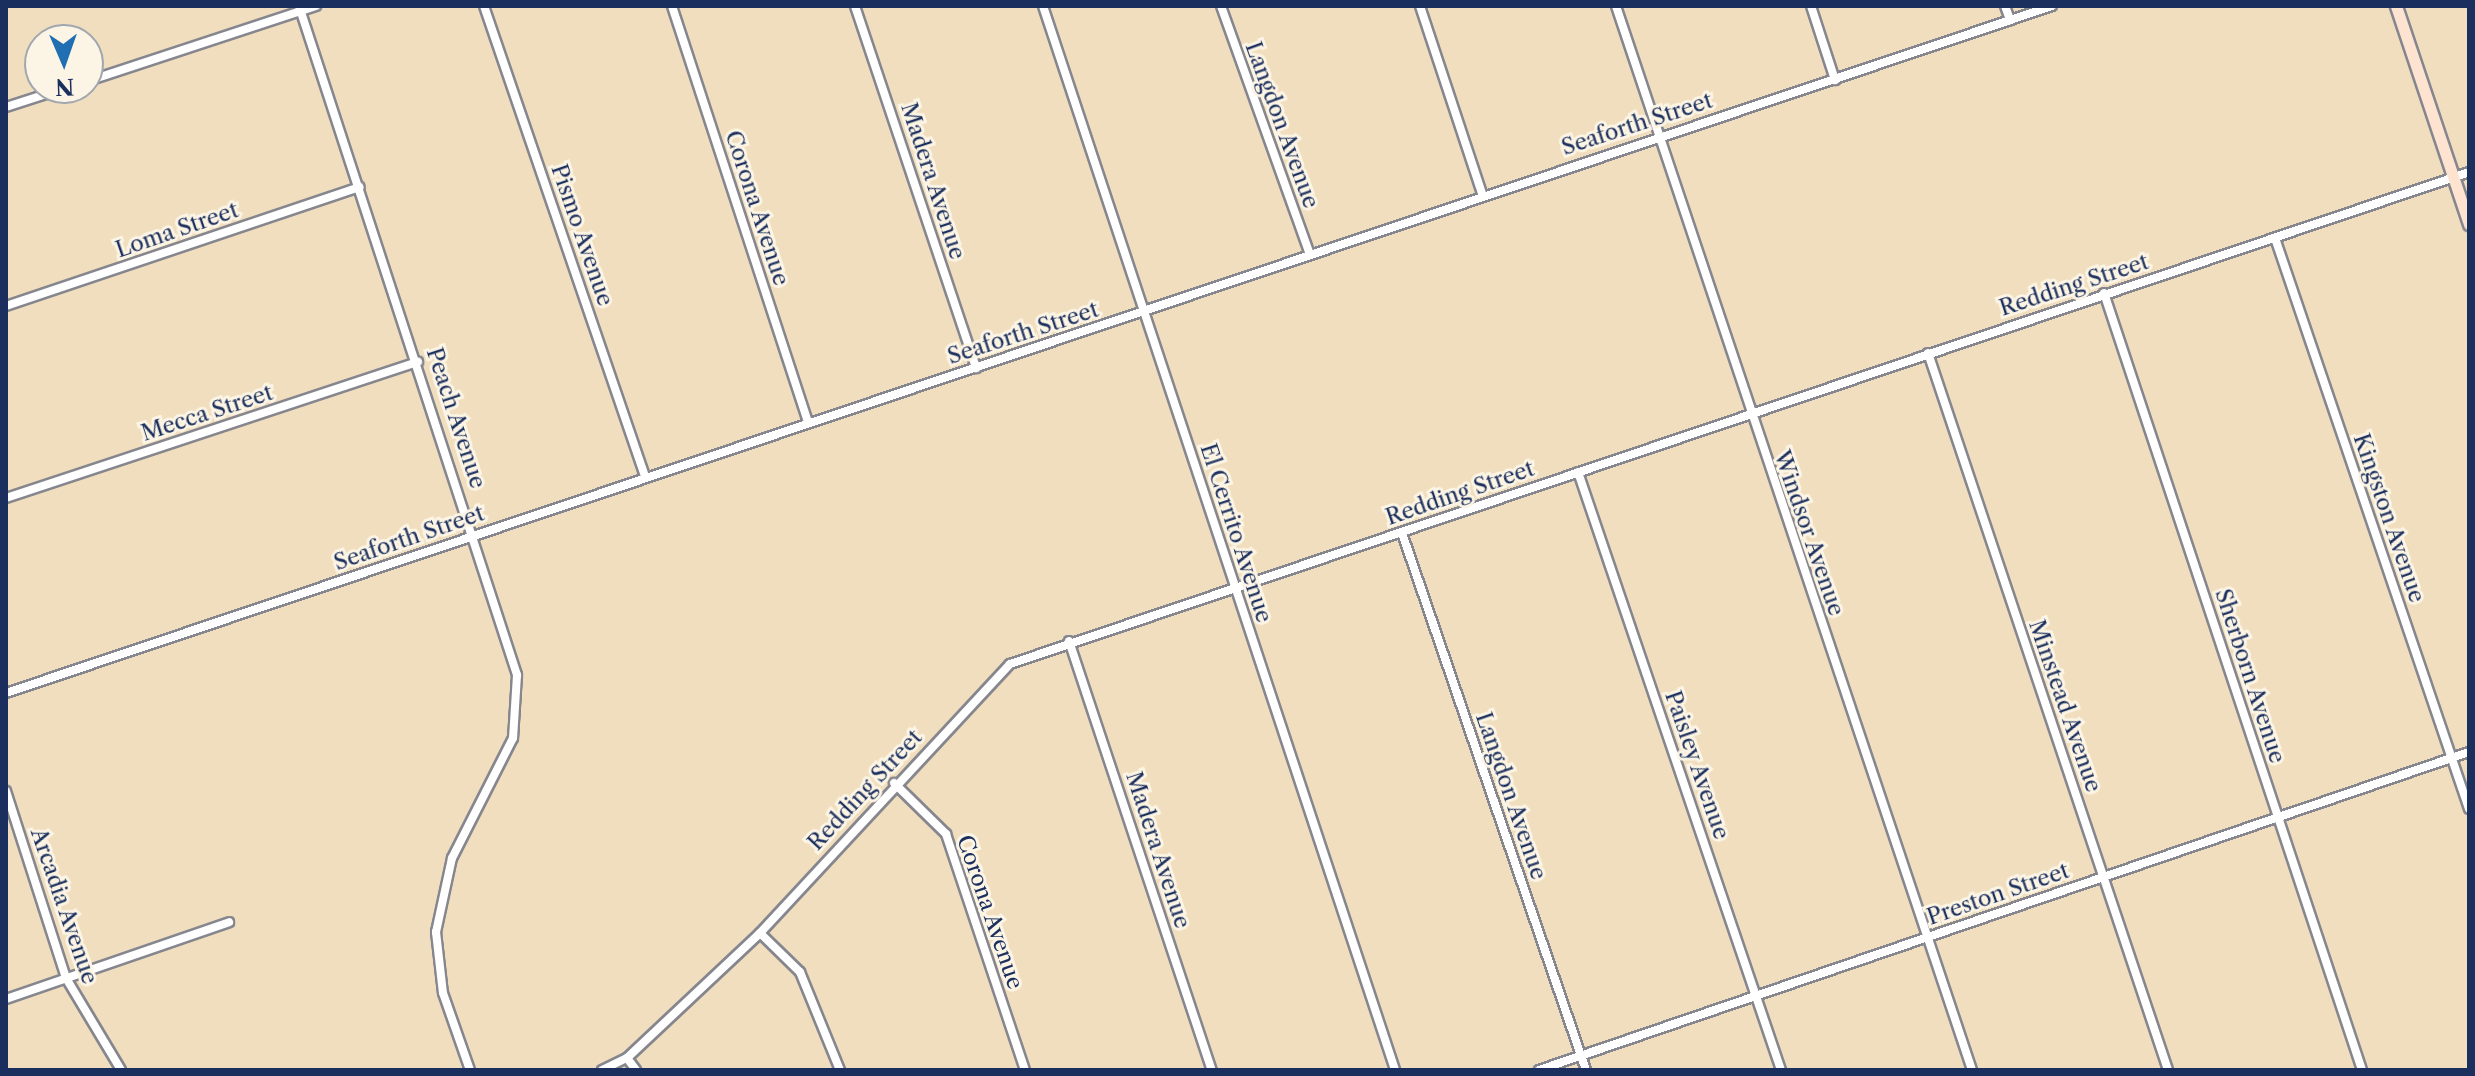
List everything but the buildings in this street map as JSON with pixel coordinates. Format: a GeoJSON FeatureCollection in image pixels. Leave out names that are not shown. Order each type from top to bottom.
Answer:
{"type":"FeatureCollection","features":[{"type":"Feature","properties":{"kind":"main road"},"geometry":{"type":"LineString","coordinates":[[2396,6],[2469,224]]}},
{"type":"Feature","properties":{"kind":"street"},"geometry":{"type":"LineString","coordinates":[[104,76],[316,6]]}},
{"type":"Feature","properties":{"kind":"street","name":"Pismo Avenue"},"geometry":{"type":"LineString","coordinates":[[484,6],[645,476]]}},
{"type":"Feature","properties":{"kind":"street","name":"Corona Avenue"},"geometry":{"type":"LineString","coordinates":[[672,6],[808,422]]}},
{"type":"Feature","properties":{"kind":"street","name":"Madera Avenue"},"geometry":{"type":"LineString","coordinates":[[855,6],[976,368]]}},
{"type":"Feature","properties":{"kind":"street","name":"El Cerrito Avenue"},"geometry":{"type":"LineString","coordinates":[[1043,6],[1395,1070]]}},
{"type":"Feature","properties":{"kind":"street","name":"Langdon Avenue"},"geometry":{"type":"LineString","coordinates":[[1221,6],[1310,255]]}},
{"type":"Feature","properties":{"kind":"street"},"geometry":{"type":"LineString","coordinates":[[1420,6],[1482,194]]}},
{"type":"Feature","properties":{"kind":"street","name":"Windsor Avenue"},"geometry":{"type":"LineString","coordinates":[[1616,6],[1748,411],[1972,1070]]}},
{"type":"Feature","properties":{"kind":"street"},"geometry":{"type":"LineString","coordinates":[[1811,6],[1835,80]]}},
{"type":"Feature","properties":{"kind":"street"},"geometry":{"type":"LineString","coordinates":[[2005,6],[2010,20]]}},
{"type":"Feature","properties":{"kind":"street","name":"Seaforth Street"},"geometry":{"type":"LineString","coordinates":[[6,693],[645,476],[1146,311],[1482,194],[2052,6]]}},
{"type":"Feature","properties":{"kind":"street","name":"Peach Avenue"},"geometry":{"type":"LineString","coordinates":[[300,9],[476,535],[517,675],[513,738],[452,858],[436,932],[443,993],[470,1070]]}},
{"type":"Feature","properties":{"kind":"street","name":"Redding Street"},"geometry":{"type":"LineString","coordinates":[[602,1070],[627,1058],[760,933],[894,783],[1010,664],[1233,585],[1402,533],[1748,411],[2469,172]]}},
{"type":"Feature","properties":{"kind":"street","name":"Loma Street"},"geometry":{"type":"LineString","coordinates":[[6,306],[359,187]]}},
{"type":"Feature","properties":{"kind":"street","name":"Kingston Avenue"},"geometry":{"type":"LineString","coordinates":[[2275,238],[2469,809]]}},
{"type":"Feature","properties":{"kind":"street","name":"Sherborn Avenue"},"geometry":{"type":"LineString","coordinates":[[2104,293],[2362,1070]]}},
{"type":"Feature","properties":{"kind":"street","name":"Minstead Avenue"},"geometry":{"type":"LineString","coordinates":[[1928,353],[2168,1070]]}},
{"type":"Feature","properties":{"kind":"street","name":"Mecca Street"},"geometry":{"type":"LineString","coordinates":[[6,498],[418,362]]}},
{"type":"Feature","properties":{"kind":"street","name":"Paisley Avenue"},"geometry":{"type":"LineString","coordinates":[[1578,472],[1781,1070]]}},
{"type":"Feature","properties":{"kind":"street","name":"Langdon Avenue"},"geometry":{"type":"LineString","coordinates":[[1402,533],[1586,1070]]}},
{"type":"Feature","properties":{"kind":"street","name":"Madera Avenue"},"geometry":{"type":"LineString","coordinates":[[1069,641],[1212,1070]]}},
{"type":"Feature","properties":{"kind":"street","name":"Preston Street"},"geometry":{"type":"LineString","coordinates":[[1539,1070],[2469,752]]}},
{"type":"Feature","properties":{"kind":"street","name":"Corona Avenue"},"geometry":{"type":"LineString","coordinates":[[894,783],[946,834],[1025,1070]]}},
{"type":"Feature","properties":{"kind":"street","name":"Arcadia Avenue"},"geometry":{"type":"LineString","coordinates":[[6,791],[66,978],[121,1070]]}},
{"type":"Feature","properties":{"kind":"street"},"geometry":{"type":"LineString","coordinates":[[6,999],[229,922]]}},
{"type":"Feature","properties":{"kind":"street"},"geometry":{"type":"LineString","coordinates":[[760,933],[800,972],[840,1070]]}},
{"type":"Feature","properties":{"kind":"street"},"geometry":{"type":"LineString","coordinates":[[627,1058],[636,1070]]}}]}
